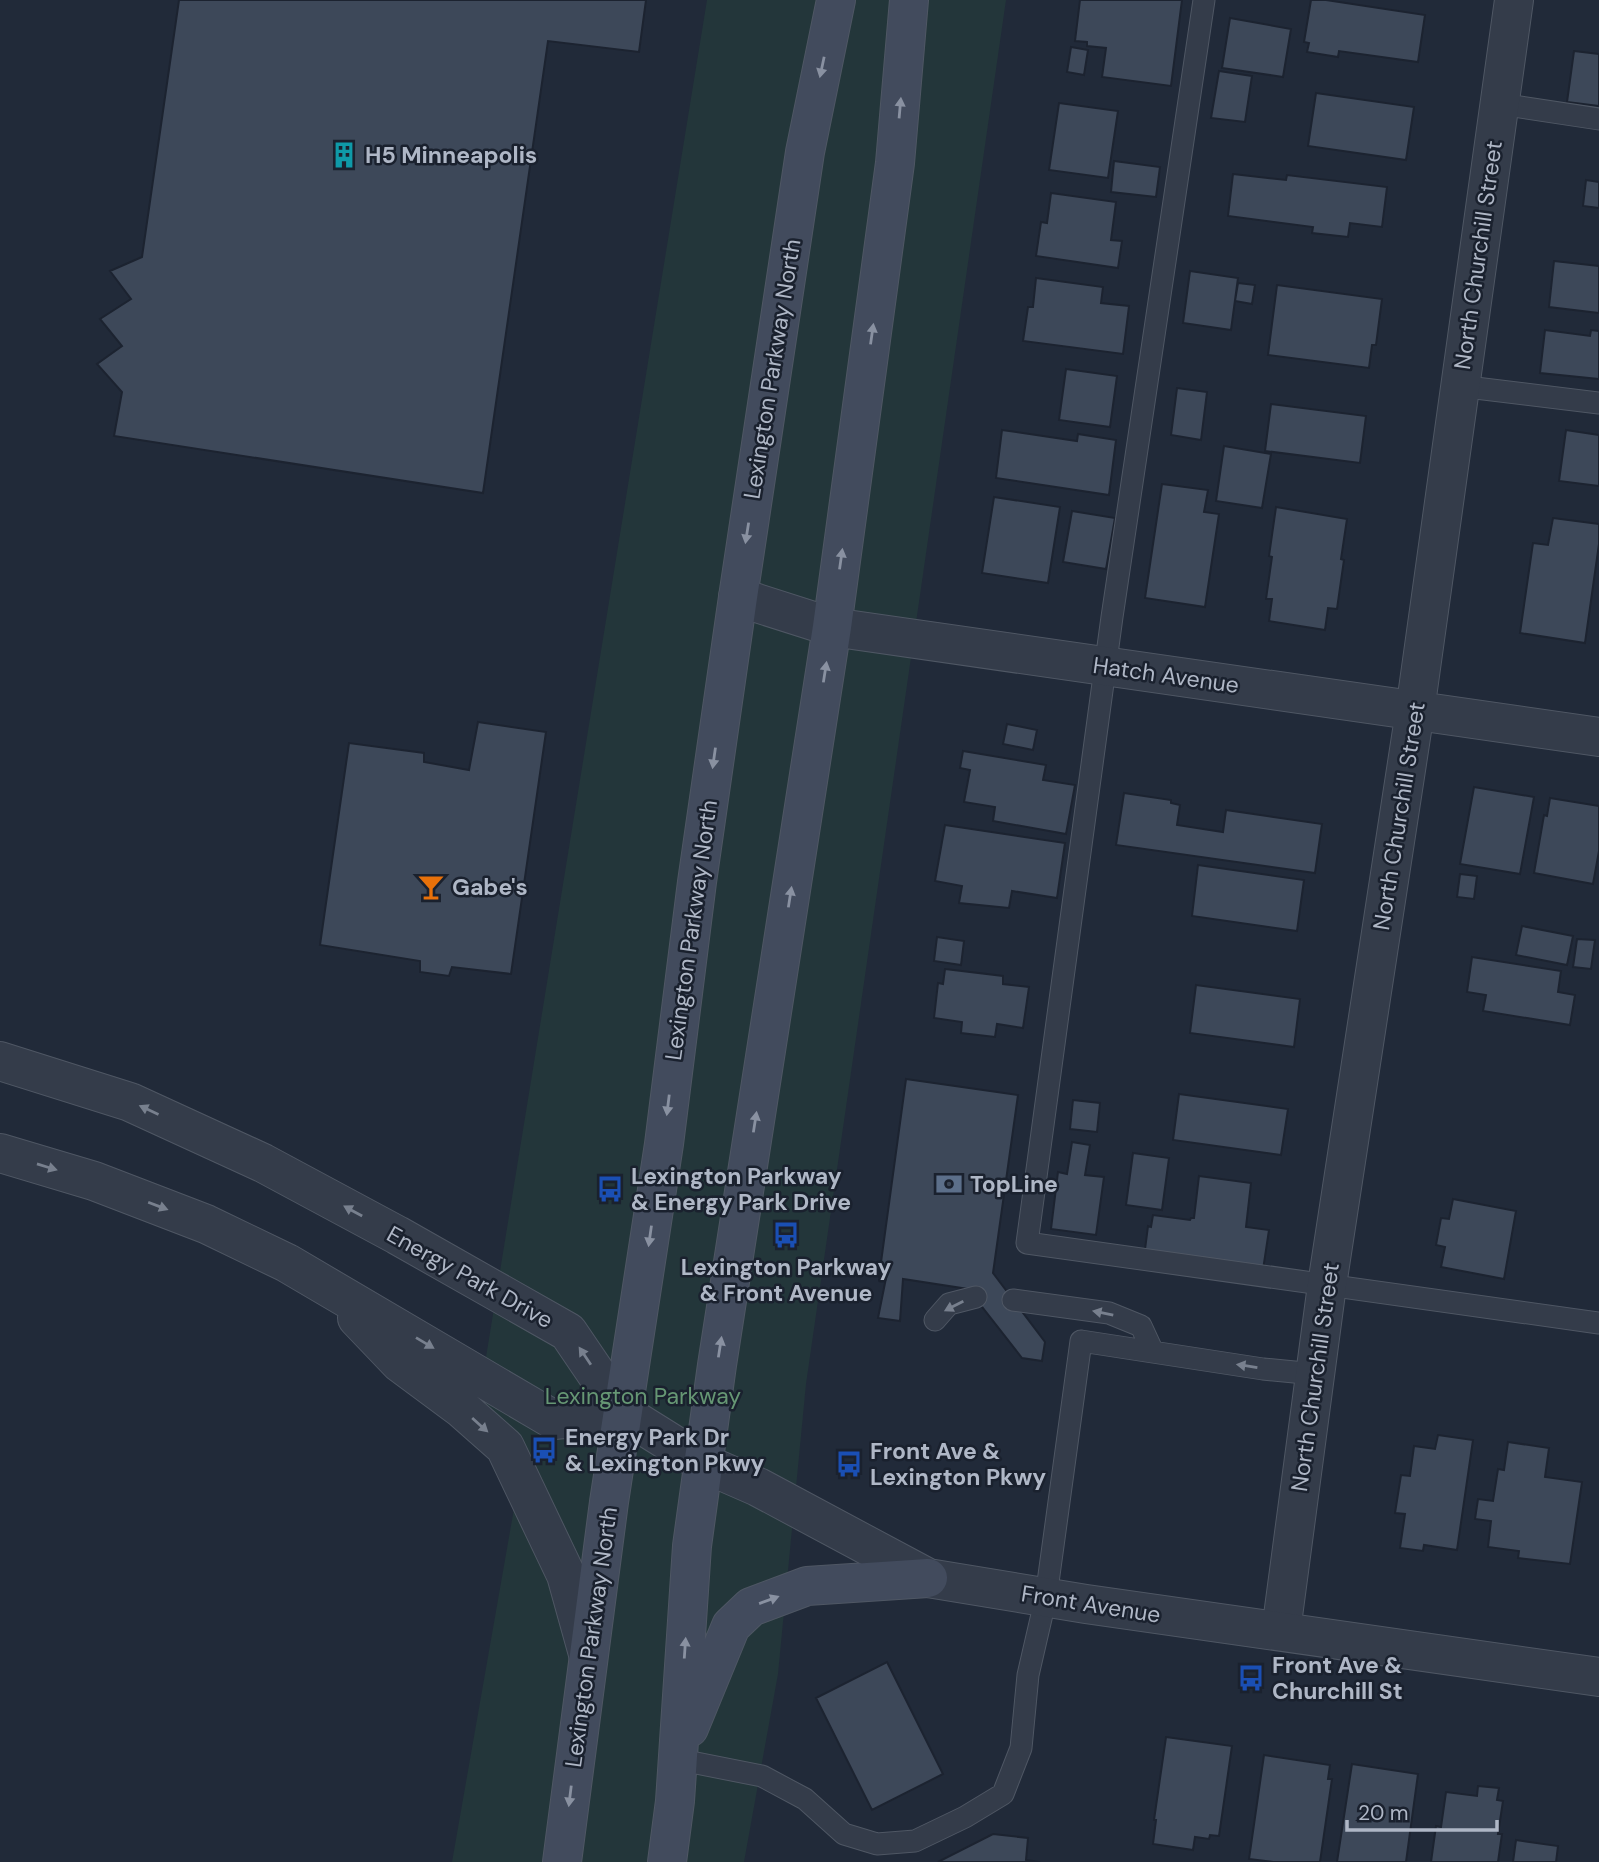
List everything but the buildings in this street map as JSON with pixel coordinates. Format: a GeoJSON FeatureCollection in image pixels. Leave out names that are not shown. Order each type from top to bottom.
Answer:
{"type":"FeatureCollection","features":[{"type":"Feature","properties":{"kind":"main road","name":"Lexington Parkway North"},"geometry":{"type":"LineString","coordinates":[[562,1862],[588,1654],[664,1144],[737,597],[805,152],[836,0]]}},
{"type":"Feature","properties":{"kind":"main road"},"geometry":{"type":"LineString","coordinates":[[667,1862],[675,1801],[692,1546],[832,627],[895,163],[909,0]]}},
{"type":"Feature","properties":{"kind":"main road"},"geometry":{"type":"LineString","coordinates":[[676,1759],[731,1626],[751,1607],[807,1586],[928,1578]]}},
{"type":"Feature","properties":{"kind":"street","name":"North Churchill Street"},"geometry":{"type":"LineString","coordinates":[[1281,1632],[1327,1285],[1415,710],[1514,0]]}},
{"type":"Feature","properties":{"kind":"street","name":"Hatch Avenue"},"geometry":{"type":"LineString","coordinates":[[737,597],[832,627],[1599,737]]}},
{"type":"Feature","properties":{"kind":"street","name":"Energy Park Drive"},"geometry":{"type":"LineString","coordinates":[[0,1061],[130,1102],[263,1163],[557,1325],[568,1332],[623,1413]]}},
{"type":"Feature","properties":{"kind":"street"},"geometry":{"type":"LineString","coordinates":[[0,1153],[94,1181],[206,1224],[287,1263],[554,1420],[623,1413]]}},
{"type":"Feature","properties":{"kind":"street"},"geometry":{"type":"LineString","coordinates":[[321,1282],[400,1363],[462,1409],[505,1447],[566,1575],[588,1654]]}},
{"type":"Feature","properties":{"kind":"street","name":"Front Avenue"},"geometry":{"type":"LineString","coordinates":[[623,1413],[703,1463],[758,1487],[928,1578],[1281,1632],[1599,1676]]}},
{"type":"Feature","properties":{"kind":"lane"},"geometry":{"type":"LineString","coordinates":[[1204,0],[1105,666],[1027,1243],[1599,1323]]}},
{"type":"Feature","properties":{"kind":"lane"},"geometry":{"type":"LineString","coordinates":[[1500,104],[1599,120]]}},
{"type":"Feature","properties":{"kind":"lane"},"geometry":{"type":"LineString","coordinates":[[1459,386],[1599,403]]}},
{"type":"Feature","properties":{"kind":"lane"},"geometry":{"type":"LineString","coordinates":[[935,1320],[950,1304],[976,1297]]}},
{"type":"Feature","properties":{"kind":"lane"},"geometry":{"type":"LineString","coordinates":[[1013,1300],[1109,1313],[1141,1326],[1153,1352]]}},
{"type":"Feature","properties":{"kind":"lane"},"geometry":{"type":"LineString","coordinates":[[676,1759],[762,1776],[805,1799],[844,1834],[877,1844],[915,1841],[965,1817],[1003,1794],[1021,1748],[1028,1675],[1046,1597],[1081,1341],[1315,1374]]}},
{"type":"Feature","properties":{"kind":"green space","name":"Lexington Parkway"},"geometry":{"type":"Polygon","coordinates":[[[707,0],[1006,0],[806,1384],[778,1674],[744,1862],[452,1862],[516,1497],[473,1437],[707,0]]]}},
{"type":"Feature","properties":{"kind":"place","name":"H5 Minneapolis"},"geometry":{"type":"Point","coordinates":[344,155]}},
{"type":"Feature","properties":{"kind":"place","name":"Gabe's"},"geometry":{"type":"Point","coordinates":[431,887]}},
{"type":"Feature","properties":{"kind":"place","name":"TopLine"},"geometry":{"type":"Point","coordinates":[949,1184]}},
{"type":"Feature","properties":{"kind":"place","name":"Lexington Parkway & Energy Park Drive"},"geometry":{"type":"Point","coordinates":[610,1189]}},
{"type":"Feature","properties":{"kind":"place","name":"Lexington Parkway & Front Avenue"},"geometry":{"type":"Point","coordinates":[786,1235]}},
{"type":"Feature","properties":{"kind":"place","name":"Energy Park Dr & Lexington Pkwy"},"geometry":{"type":"Point","coordinates":[544,1450]}},
{"type":"Feature","properties":{"kind":"place","name":"Front Ave & Lexington Pkwy"},"geometry":{"type":"Point","coordinates":[849,1464]}},
{"type":"Feature","properties":{"kind":"place","name":"Front Ave & Churchill St"},"geometry":{"type":"Point","coordinates":[1251,1678]}}]}
